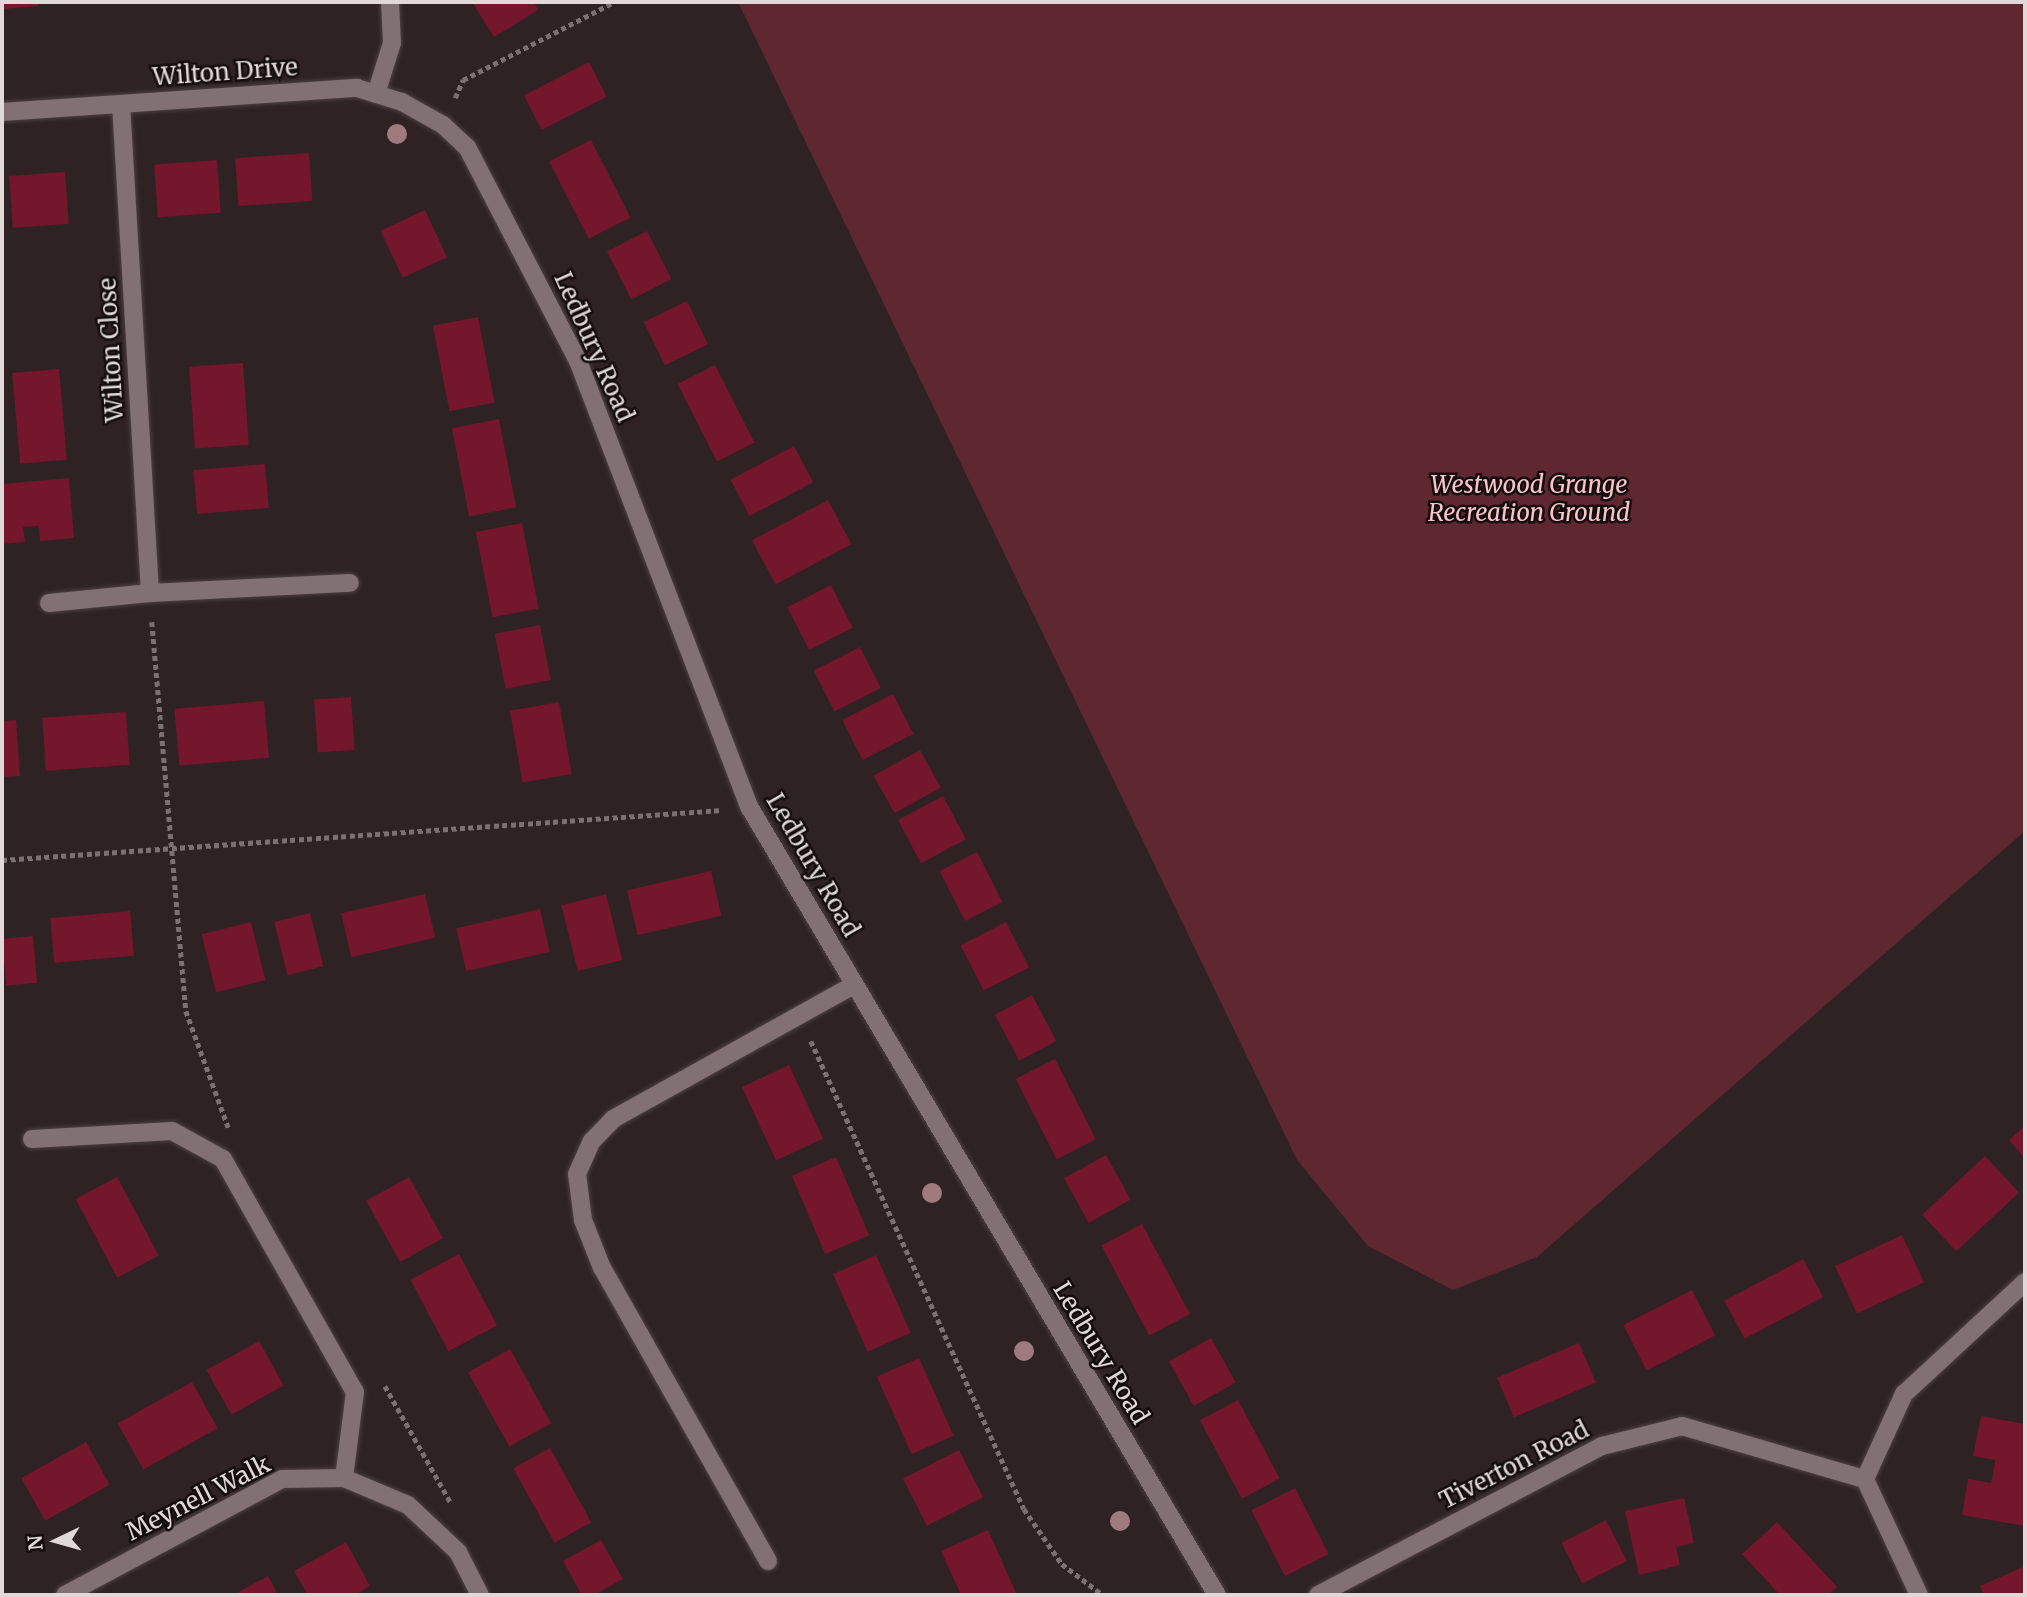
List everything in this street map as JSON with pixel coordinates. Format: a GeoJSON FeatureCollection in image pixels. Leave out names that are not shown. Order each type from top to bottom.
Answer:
{"type":"FeatureCollection","features":[{"type":"Feature","properties":{"kind":"street"},"geometry":{"type":"LineString","coordinates":[[376,94],[392,43],[390,2]]}},
{"type":"Feature","properties":{"kind":"street","name":"Wilton Drive"},"geometry":{"type":"LineString","coordinates":[[2,113],[357,88],[402,102],[443,125]]}},
{"type":"Feature","properties":{"kind":"street","name":"Wilton Close"},"geometry":{"type":"LineString","coordinates":[[121,104],[150,593]]}},
{"type":"Feature","properties":{"kind":"street","name":"Ledbury Road"},"geometry":{"type":"LineString","coordinates":[[443,125],[467,147],[481,169],[578,361],[750,808],[1217,1595]]}},
{"type":"Feature","properties":{"kind":"street"},"geometry":{"type":"LineString","coordinates":[[48,603],[150,593],[350,583]]}},
{"type":"Feature","properties":{"kind":"street"},"geometry":{"type":"LineString","coordinates":[[768,1560],[602,1268],[583,1220],[577,1174],[592,1141],[613,1119],[853,985]]}},
{"type":"Feature","properties":{"kind":"street"},"geometry":{"type":"LineString","coordinates":[[32,1139],[172,1131],[223,1159],[355,1392],[344,1478]]}},
{"type":"Feature","properties":{"kind":"street"},"geometry":{"type":"LineString","coordinates":[[1919,1595],[1865,1479],[1904,1394],[2025,1282]]}},
{"type":"Feature","properties":{"kind":"street","name":"Tiverton Road"},"geometry":{"type":"LineString","coordinates":[[1318,1595],[1602,1446],[1682,1426],[1865,1479]]}},
{"type":"Feature","properties":{"kind":"street","name":"Meynell Walk"},"geometry":{"type":"LineString","coordinates":[[65,1595],[282,1479],[344,1478],[408,1506],[458,1552],[480,1595]]}},
{"type":"Feature","properties":{"kind":"path"},"geometry":{"type":"LineString","coordinates":[[443,125],[463,80],[614,2]]}},
{"type":"Feature","properties":{"kind":"path"},"geometry":{"type":"LineString","coordinates":[[150,593],[168,848],[186,1011],[230,1134],[223,1159]]}},
{"type":"Feature","properties":{"kind":"path"},"geometry":{"type":"LineString","coordinates":[[2,860],[750,808]]}},
{"type":"Feature","properties":{"kind":"path"},"geometry":{"type":"LineString","coordinates":[[799,1015],[1024,1509],[1062,1564],[1103,1595]]}},
{"type":"Feature","properties":{"kind":"green space","name":"Westwood Grange Recreation Ground"},"geometry":{"type":"Polygon","coordinates":[[[738,2],[2025,2],[2025,831],[1537,1257],[1453,1290],[1368,1246],[1297,1160],[738,2]]]}},
{"type":"Feature","properties":{"kind":"building"},"geometry":{"type":"Polygon","coordinates":[[[2,2],[39,2],[39,6],[2,9],[2,2]]]}},
{"type":"Feature","properties":{"kind":"building"},"geometry":{"type":"Polygon","coordinates":[[[472,2],[534,2],[538,10],[494,37],[472,2]]]}},
{"type":"Feature","properties":{"kind":"building"},"geometry":{"type":"Polygon","coordinates":[[[589,62],[607,97],[542,130],[524,95],[589,62]]]}},
{"type":"Feature","properties":{"kind":"building"},"geometry":{"type":"Polygon","coordinates":[[[591,140],[630,218],[589,239],[549,161],[591,140]]]}},
{"type":"Feature","properties":{"kind":"building"},"geometry":{"type":"Polygon","coordinates":[[[309,153],[312,201],[239,206],[235,158],[309,153]]]}},
{"type":"Feature","properties":{"kind":"building"},"geometry":{"type":"Polygon","coordinates":[[[217,160],[221,213],[158,217],[154,164],[217,160]]]}},
{"type":"Feature","properties":{"kind":"building"},"geometry":{"type":"Polygon","coordinates":[[[65,172],[69,224],[13,228],[9,176],[65,172]]]}},
{"type":"Feature","properties":{"kind":"building"},"geometry":{"type":"Polygon","coordinates":[[[425,210],[447,257],[403,278],[381,231],[425,210]]]}},
{"type":"Feature","properties":{"kind":"building"},"geometry":{"type":"Polygon","coordinates":[[[647,231],[672,279],[631,300],[607,251],[647,231]]]}},
{"type":"Feature","properties":{"kind":"building"},"geometry":{"type":"Polygon","coordinates":[[[687,301],[708,344],[665,365],[644,322],[687,301]]]}},
{"type":"Feature","properties":{"kind":"building"},"geometry":{"type":"Polygon","coordinates":[[[478,317],[495,402],[449,411],[433,326],[478,317]]]}},
{"type":"Feature","properties":{"kind":"building"},"geometry":{"type":"Polygon","coordinates":[[[243,363],[249,445],[195,449],[189,367],[243,363]]]}},
{"type":"Feature","properties":{"kind":"building"},"geometry":{"type":"Polygon","coordinates":[[[715,365],[754,443],[717,462],[678,384],[715,365]]]}},
{"type":"Feature","properties":{"kind":"building"},"geometry":{"type":"Polygon","coordinates":[[[59,369],[67,460],[20,464],[12,373],[59,369]]]}},
{"type":"Feature","properties":{"kind":"building"},"geometry":{"type":"Polygon","coordinates":[[[499,419],[516,507],[469,517],[452,428],[499,419]]]}},
{"type":"Feature","properties":{"kind":"building"},"geometry":{"type":"Polygon","coordinates":[[[794,446],[813,482],[750,516],[730,480],[794,446]]]}},
{"type":"Feature","properties":{"kind":"building"},"geometry":{"type":"Polygon","coordinates":[[[265,464],[269,508],[197,514],[193,470],[265,464]]]}},
{"type":"Feature","properties":{"kind":"building"},"geometry":{"type":"Polygon","coordinates":[[[69,478],[74,538],[40,541],[39,526],[23,527],[25,542],[2,544],[2,484],[69,478]]]}},
{"type":"Feature","properties":{"kind":"building"},"geometry":{"type":"Polygon","coordinates":[[[828,500],[851,544],[776,585],[752,540],[828,500]]]}},
{"type":"Feature","properties":{"kind":"building"},"geometry":{"type":"Polygon","coordinates":[[[522,523],[539,608],[492,617],[476,532],[522,523]]]}},
{"type":"Feature","properties":{"kind":"building"},"geometry":{"type":"Polygon","coordinates":[[[831,585],[853,628],[809,650],[787,607],[831,585]]]}},
{"type":"Feature","properties":{"kind":"building"},"geometry":{"type":"Polygon","coordinates":[[[540,625],[551,680],[506,689],[495,634],[540,625]]]}},
{"type":"Feature","properties":{"kind":"building"},"geometry":{"type":"Polygon","coordinates":[[[860,647],[881,688],[835,712],[814,671],[860,647]]]}},
{"type":"Feature","properties":{"kind":"building"},"geometry":{"type":"Polygon","coordinates":[[[893,694],[913,734],[863,760],[842,720],[893,694]]]}},
{"type":"Feature","properties":{"kind":"building"},"geometry":{"type":"Polygon","coordinates":[[[351,697],[355,750],[318,752],[314,700],[351,697]]]}},
{"type":"Feature","properties":{"kind":"building"},"geometry":{"type":"Polygon","coordinates":[[[264,701],[269,758],[179,766],[174,709],[264,701]]]}},
{"type":"Feature","properties":{"kind":"building"},"geometry":{"type":"Polygon","coordinates":[[[559,702],[572,774],[522,783],[510,711],[559,702]]]}},
{"type":"Feature","properties":{"kind":"building"},"geometry":{"type":"Polygon","coordinates":[[[126,712],[130,765],[46,771],[42,718],[126,712]]]}},
{"type":"Feature","properties":{"kind":"building"},"geometry":{"type":"Polygon","coordinates":[[[16,720],[20,776],[2,777],[2,721],[16,720]]]}},
{"type":"Feature","properties":{"kind":"building"},"geometry":{"type":"Polygon","coordinates":[[[920,750],[941,788],[894,813],[874,776],[920,750]]]}},
{"type":"Feature","properties":{"kind":"building"},"geometry":{"type":"Polygon","coordinates":[[[943,796],[966,839],[921,863],[898,820],[943,796]]]}},
{"type":"Feature","properties":{"kind":"building"},"geometry":{"type":"Polygon","coordinates":[[[977,852],[1002,902],[965,921],[940,871],[977,852]]]}},
{"type":"Feature","properties":{"kind":"building"},"geometry":{"type":"Polygon","coordinates":[[[711,871],[721,916],[638,935],[627,890],[711,871]]]}},
{"type":"Feature","properties":{"kind":"building"},"geometry":{"type":"Polygon","coordinates":[[[425,894],[435,938],[351,957],[341,913],[425,894]]]}},
{"type":"Feature","properties":{"kind":"building"},"geometry":{"type":"Polygon","coordinates":[[[606,894],[622,960],[578,971],[561,905],[606,894]]]}},
{"type":"Feature","properties":{"kind":"building"},"geometry":{"type":"Polygon","coordinates":[[[540,909],[550,952],[466,971],[456,928],[540,909]]]}},
{"type":"Feature","properties":{"kind":"building"},"geometry":{"type":"Polygon","coordinates":[[[130,911],[134,956],[54,963],[50,918],[130,911]]]}},
{"type":"Feature","properties":{"kind":"building"},"geometry":{"type":"Polygon","coordinates":[[[310,913],[323,966],[287,975],[274,922],[310,913]]]}},
{"type":"Feature","properties":{"kind":"building"},"geometry":{"type":"Polygon","coordinates":[[[251,922],[266,980],[216,993],[202,934],[251,922]]]}},
{"type":"Feature","properties":{"kind":"building"},"geometry":{"type":"Polygon","coordinates":[[[1006,922],[1029,967],[984,991],[961,945],[1006,922]]]}},
{"type":"Feature","properties":{"kind":"building"},"geometry":{"type":"Polygon","coordinates":[[[33,936],[37,983],[6,986],[2,939],[33,936]]]}},
{"type":"Feature","properties":{"kind":"building"},"geometry":{"type":"Polygon","coordinates":[[[1032,995],[1056,1041],[1019,1061],[995,1015],[1032,995]]]}},
{"type":"Feature","properties":{"kind":"building"},"geometry":{"type":"Polygon","coordinates":[[[1055,1059],[1096,1139],[1057,1159],[1016,1079],[1055,1059]]]}},
{"type":"Feature","properties":{"kind":"building"},"geometry":{"type":"Polygon","coordinates":[[[789,1065],[823,1138],[776,1160],[742,1087],[789,1065]]]}},
{"type":"Feature","properties":{"kind":"building"},"geometry":{"type":"Polygon","coordinates":[[[2025,1126],[2025,1158],[2009,1140],[2025,1126]]]}},
{"type":"Feature","properties":{"kind":"building"},"geometry":{"type":"Polygon","coordinates":[[[1106,1155],[1131,1200],[1089,1223],[1064,1178],[1106,1155]]]}},
{"type":"Feature","properties":{"kind":"building"},"geometry":{"type":"Polygon","coordinates":[[[1985,1156],[2019,1193],[1956,1251],[1922,1215],[1985,1156]]]}},
{"type":"Feature","properties":{"kind":"building"},"geometry":{"type":"Polygon","coordinates":[[[836,1157],[869,1235],[825,1254],[792,1176],[836,1157]]]}},
{"type":"Feature","properties":{"kind":"building"},"geometry":{"type":"Polygon","coordinates":[[[117,1177],[159,1256],[117,1278],[76,1199],[117,1177]]]}},
{"type":"Feature","properties":{"kind":"building"},"geometry":{"type":"Polygon","coordinates":[[[409,1177],[443,1238],[400,1262],[366,1201],[409,1177]]]}},
{"type":"Feature","properties":{"kind":"building"},"geometry":{"type":"Polygon","coordinates":[[[1142,1224],[1190,1314],[1149,1336],[1101,1246],[1142,1224]]]}},
{"type":"Feature","properties":{"kind":"building"},"geometry":{"type":"Polygon","coordinates":[[[1902,1235],[1924,1282],[1857,1313],[1835,1266],[1902,1235]]]}},
{"type":"Feature","properties":{"kind":"building"},"geometry":{"type":"Polygon","coordinates":[[[459,1254],[497,1326],[448,1351],[410,1280],[459,1254]]]}},
{"type":"Feature","properties":{"kind":"building"},"geometry":{"type":"Polygon","coordinates":[[[876,1255],[911,1333],[868,1352],[833,1274],[876,1255]]]}},
{"type":"Feature","properties":{"kind":"building"},"geometry":{"type":"Polygon","coordinates":[[[1803,1259],[1823,1297],[1745,1339],[1724,1301],[1803,1259]]]}},
{"type":"Feature","properties":{"kind":"building"},"geometry":{"type":"Polygon","coordinates":[[[1692,1290],[1715,1335],[1647,1370],[1623,1325],[1692,1290]]]}},
{"type":"Feature","properties":{"kind":"building"},"geometry":{"type":"Polygon","coordinates":[[[1211,1338],[1236,1383],[1194,1406],[1169,1361],[1211,1338]]]}},
{"type":"Feature","properties":{"kind":"building"},"geometry":{"type":"Polygon","coordinates":[[[259,1341],[284,1386],[231,1415],[207,1370],[259,1341]]]}},
{"type":"Feature","properties":{"kind":"building"},"geometry":{"type":"Polygon","coordinates":[[[1579,1343],[1596,1383],[1514,1417],[1497,1378],[1579,1343]]]}},
{"type":"Feature","properties":{"kind":"building"},"geometry":{"type":"Polygon","coordinates":[[[510,1349],[551,1423],[509,1447],[468,1372],[510,1349]]]}},
{"type":"Feature","properties":{"kind":"building"},"geometry":{"type":"Polygon","coordinates":[[[919,1358],[954,1436],[912,1454],[877,1377],[919,1358]]]}},
{"type":"Feature","properties":{"kind":"building"},"geometry":{"type":"Polygon","coordinates":[[[192,1382],[218,1428],[143,1470],[118,1423],[192,1382]]]}},
{"type":"Feature","properties":{"kind":"building"},"geometry":{"type":"Polygon","coordinates":[[[1238,1400],[1280,1479],[1242,1499],[1200,1420],[1238,1400]]]}},
{"type":"Feature","properties":{"kind":"building"},"geometry":{"type":"Polygon","coordinates":[[[1981,1416],[2025,1424],[2025,1526],[1962,1515],[1968,1479],[1991,1483],[1994,1469],[1995,1460],[1973,1456],[1981,1416]]]}},
{"type":"Feature","properties":{"kind":"building"},"geometry":{"type":"Polygon","coordinates":[[[86,1442],[110,1485],[45,1521],[21,1478],[86,1442]]]}},
{"type":"Feature","properties":{"kind":"building"},"geometry":{"type":"Polygon","coordinates":[[[550,1448],[591,1522],[554,1543],[513,1468],[550,1448]]]}},
{"type":"Feature","properties":{"kind":"building"},"geometry":{"type":"Polygon","coordinates":[[[959,1450],[983,1497],[927,1526],[903,1479],[959,1450]]]}},
{"type":"Feature","properties":{"kind":"building"},"geometry":{"type":"Polygon","coordinates":[[[1295,1488],[1329,1554],[1285,1576],[1251,1510],[1295,1488]]]}},
{"type":"Feature","properties":{"kind":"building"},"geometry":{"type":"Polygon","coordinates":[[[1684,1498],[1694,1543],[1676,1547],[1680,1565],[1639,1575],[1625,1511],[1684,1498]]]}},
{"type":"Feature","properties":{"kind":"building"},"geometry":{"type":"Polygon","coordinates":[[[1606,1520],[1627,1561],[1582,1584],[1561,1543],[1606,1520]]]}},
{"type":"Feature","properties":{"kind":"building"},"geometry":{"type":"Polygon","coordinates":[[[1777,1522],[1837,1587],[1828,1595],[1780,1595],[1742,1554],[1777,1522]]]}},
{"type":"Feature","properties":{"kind":"building"},"geometry":{"type":"Polygon","coordinates":[[[988,1530],[1017,1595],[961,1595],[941,1551],[988,1530]]]}},
{"type":"Feature","properties":{"kind":"building"},"geometry":{"type":"Polygon","coordinates":[[[601,1540],[623,1579],[594,1595],[582,1595],[563,1561],[601,1540]]]}},
{"type":"Feature","properties":{"kind":"building"},"geometry":{"type":"Polygon","coordinates":[[[346,1542],[370,1586],[355,1595],[308,1595],[294,1571],[346,1542]]]}},
{"type":"Feature","properties":{"kind":"building"},"geometry":{"type":"Polygon","coordinates":[[[2025,1566],[2025,1595],[1984,1595],[1980,1586],[2025,1566]]]}},
{"type":"Feature","properties":{"kind":"building"},"geometry":{"type":"Polygon","coordinates":[[[268,1576],[278,1595],[233,1595],[268,1576]]]}}]}
